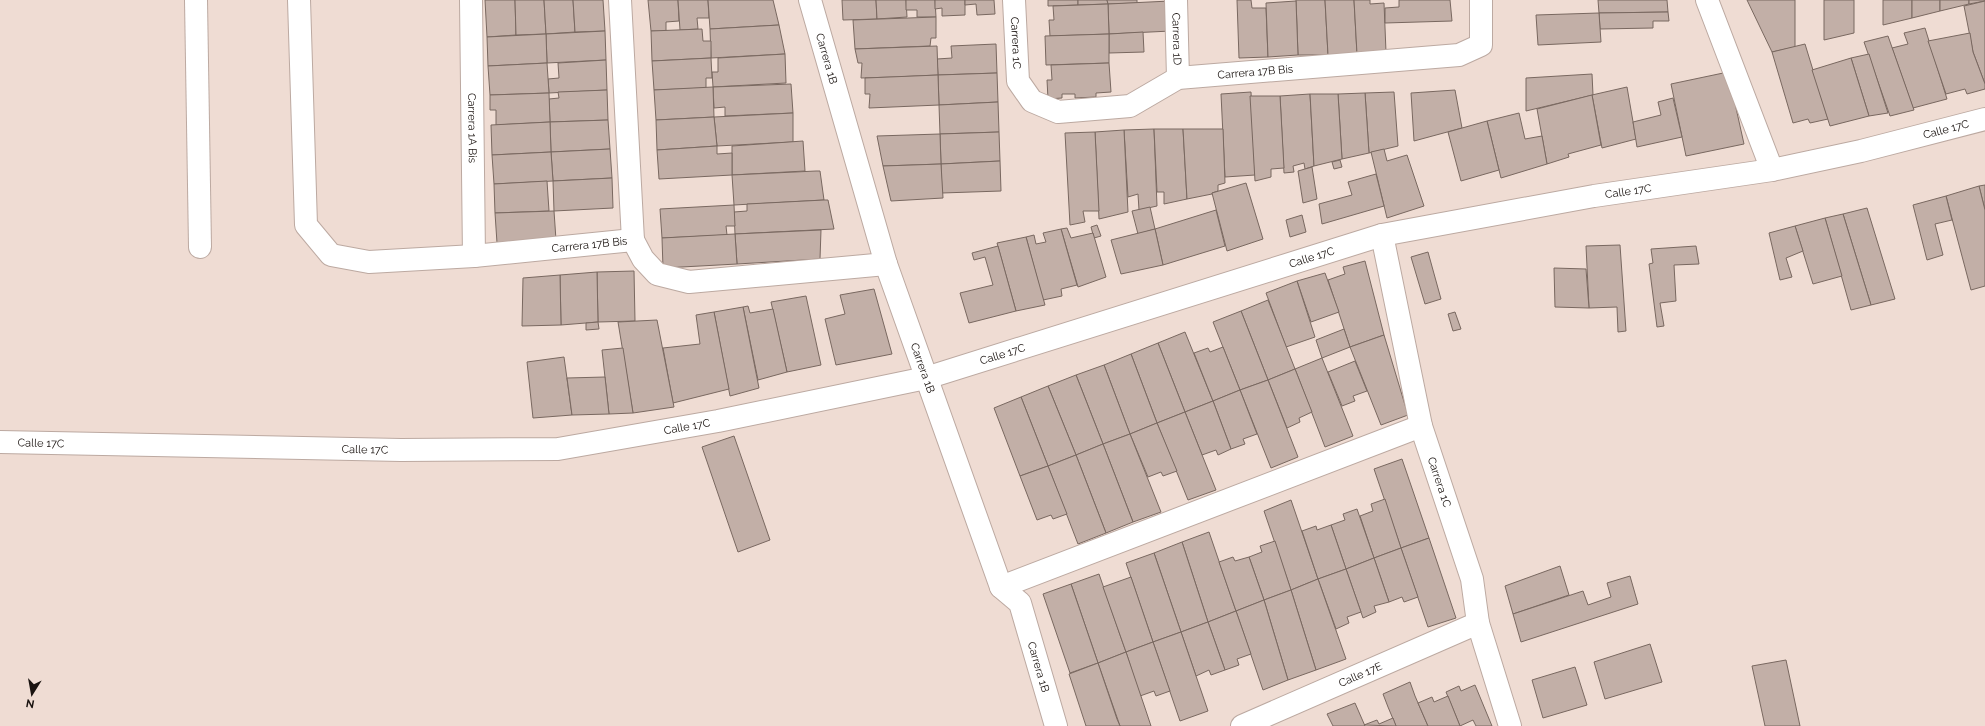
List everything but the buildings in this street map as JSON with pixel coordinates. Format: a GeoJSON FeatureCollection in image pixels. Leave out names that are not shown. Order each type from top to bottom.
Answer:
{"type":"FeatureCollection","features":[{"type":"Feature","properties":{"kind":"street"},"geometry":{"type":"LineString","coordinates":[[196,0],[200,247]]}},
{"type":"Feature","properties":{"kind":"street","name":"Carrera 17B Bis"},"geometry":{"type":"LineString","coordinates":[[299,0],[306,225],[331,255],[369,262],[474,256],[633,240],[643,259],[658,274],[689,282],[886,264]]}},
{"type":"Feature","properties":{"kind":"street","name":"Carrera 1A Bis"},"geometry":{"type":"LineString","coordinates":[[470,0],[474,256]]}},
{"type":"Feature","properties":{"kind":"street"},"geometry":{"type":"LineString","coordinates":[[620,0],[633,240]]}},
{"type":"Feature","properties":{"kind":"street","name":"Carrera 1B"},"geometry":{"type":"LineString","coordinates":[[810,0],[886,264],[1002,587],[1020,603],[1056,726]]}},
{"type":"Feature","properties":{"kind":"street","name":"Carrera 1C"},"geometry":{"type":"LineString","coordinates":[[1014,0],[1018,81],[1032,101],[1058,112]]}},
{"type":"Feature","properties":{"kind":"street","name":"Carrera 1D"},"geometry":{"type":"LineString","coordinates":[[1176,0],[1178,78]]}},
{"type":"Feature","properties":{"kind":"street","name":"Carrera 17B Bis"},"geometry":{"type":"LineString","coordinates":[[1058,112],[1130,106],[1178,78],[1459,55],[1481,45],[1481,0]]}},
{"type":"Feature","properties":{"kind":"street"},"geometry":{"type":"LineString","coordinates":[[1707,0],[1772,170]]}},
{"type":"Feature","properties":{"kind":"street","name":"Calle 17C"},"geometry":{"type":"LineString","coordinates":[[0,442],[401,450],[558,449],[718,421],[926,378],[1382,235],[1594,196],[1772,170],[1861,150],[1985,119]]}},
{"type":"Feature","properties":{"kind":"street","name":"Carrera 1C"},"geometry":{"type":"LineString","coordinates":[[1382,235],[1421,426],[1472,579],[1478,623],[1510,726]]}},
{"type":"Feature","properties":{"kind":"street"},"geometry":{"type":"LineString","coordinates":[[1002,587],[1421,426]]}},
{"type":"Feature","properties":{"kind":"street","name":"Calle 17E"},"geometry":{"type":"LineString","coordinates":[[1242,726],[1478,623]]}}]}
